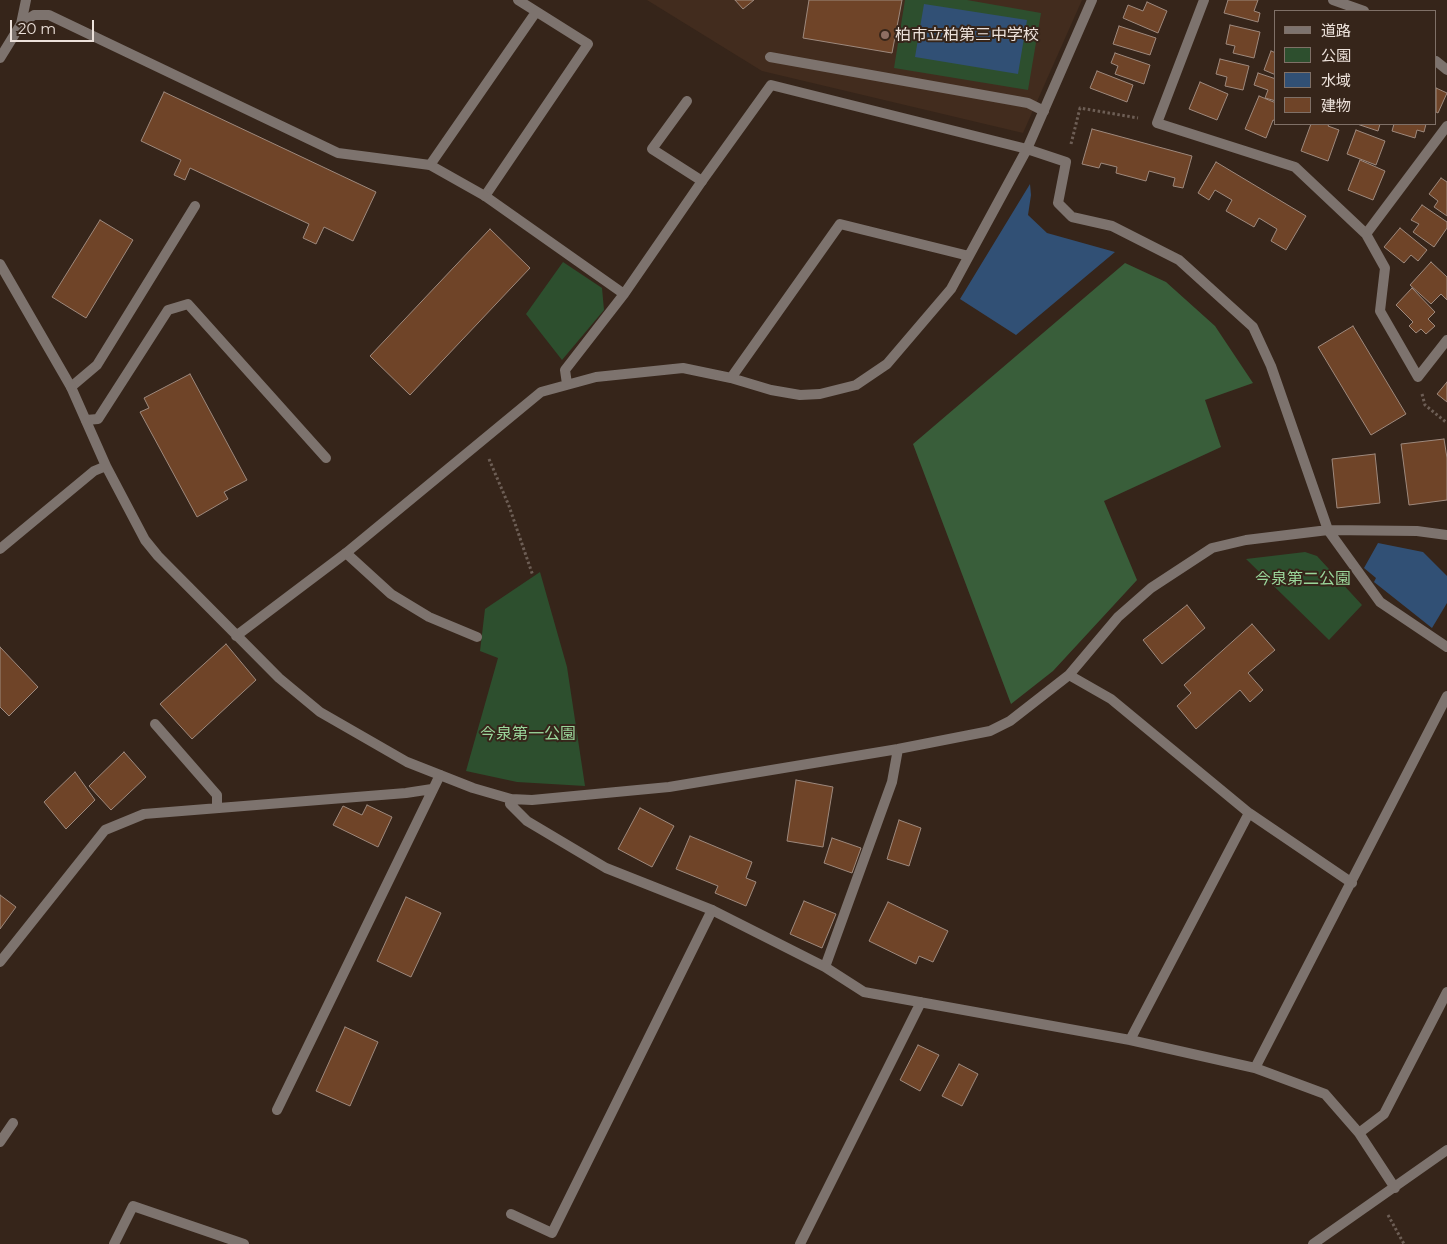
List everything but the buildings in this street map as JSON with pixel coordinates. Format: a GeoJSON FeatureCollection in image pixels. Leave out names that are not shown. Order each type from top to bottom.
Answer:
{"type":"FeatureCollection","features":[{"type":"Feature","properties":{"kind":"street"},"geometry":{"type":"LineString","coordinates":[[0,58],[21,24],[26,0]]}},
{"type":"Feature","properties":{"kind":"street"},"geometry":{"type":"LineString","coordinates":[[484,196],[588,44],[518,0]]}},
{"type":"Feature","properties":{"kind":"street"},"geometry":{"type":"LineString","coordinates":[[236,636],[346,553],[542,392],[596,377],[683,368],[731,378],[771,390],[800,395],[820,394],[856,385],[887,364],[951,290],[1027,149],[1092,0]]}},
{"type":"Feature","properties":{"kind":"street"},"geometry":{"type":"LineString","coordinates":[[1204,0],[1157,123],[1295,167],[1366,234],[1385,268],[1380,311],[1418,377],[1447,340]]}},
{"type":"Feature","properties":{"kind":"street"},"geometry":{"type":"LineString","coordinates":[[1333,0],[1361,10]]}},
{"type":"Feature","properties":{"kind":"street"},"geometry":{"type":"LineString","coordinates":[[430,165],[536,12]]}},
{"type":"Feature","properties":{"kind":"street"},"geometry":{"type":"LineString","coordinates":[[21,24],[34,15],[49,15],[338,153],[430,165],[484,196],[624,294]]}},
{"type":"Feature","properties":{"kind":"street"},"geometry":{"type":"LineString","coordinates":[[770,57],[1028,103],[1044,111]]}},
{"type":"Feature","properties":{"kind":"street"},"geometry":{"type":"LineString","coordinates":[[1437,62],[1447,70]]}},
{"type":"Feature","properties":{"kind":"street"},"geometry":{"type":"LineString","coordinates":[[567,384],[565,370],[624,294],[771,84],[1027,149],[1066,162],[1058,203],[1072,217],[1112,226],[1179,260],[1253,327],[1271,366],[1328,530],[1380,602],[1447,647]]}},
{"type":"Feature","properties":{"kind":"street"},"geometry":{"type":"LineString","coordinates":[[687,101],[652,150],[702,181]]}},
{"type":"Feature","properties":{"kind":"street"},"geometry":{"type":"LineString","coordinates":[[1366,234],[1447,126]]}},
{"type":"Feature","properties":{"kind":"street"},"geometry":{"type":"LineString","coordinates":[[71,387],[97,365],[195,206]]}},
{"type":"Feature","properties":{"kind":"street"},"geometry":{"type":"LineString","coordinates":[[731,378],[840,224],[969,256]]}},
{"type":"Feature","properties":{"kind":"street"},"geometry":{"type":"LineString","coordinates":[[0,264],[71,387],[106,466],[145,540],[158,556],[279,678],[320,712],[407,762],[473,788],[511,799],[532,800],[669,787],[898,749],[990,731],[1010,721],[1069,675],[1124,612],[1151,588],[1212,548],[1246,540],[1328,530],[1417,532],[1447,535]]}},
{"type":"Feature","properties":{"kind":"street"},"geometry":{"type":"LineString","coordinates":[[86,420],[98,418],[168,310],[188,304],[326,458]]}},
{"type":"Feature","properties":{"kind":"street"},"geometry":{"type":"LineString","coordinates":[[0,549],[94,471],[106,466]]}},
{"type":"Feature","properties":{"kind":"street"},"geometry":{"type":"LineString","coordinates":[[346,553],[392,594],[429,617],[477,637]]}},
{"type":"Feature","properties":{"kind":"street"},"geometry":{"type":"LineString","coordinates":[[1069,675],[1111,699],[1221,792],[1352,883]]}},
{"type":"Feature","properties":{"kind":"street"},"geometry":{"type":"LineString","coordinates":[[1255,1068],[1447,696]]}},
{"type":"Feature","properties":{"kind":"street"},"geometry":{"type":"LineString","coordinates":[[155,724],[217,795],[216,808]]}},
{"type":"Feature","properties":{"kind":"street"},"geometry":{"type":"LineString","coordinates":[[825,967],[892,782],[898,749]]}},
{"type":"Feature","properties":{"kind":"street"},"geometry":{"type":"LineString","coordinates":[[277,1110],[440,775]]}},
{"type":"Feature","properties":{"kind":"street"},"geometry":{"type":"LineString","coordinates":[[0,962],[105,830],[144,814],[406,793],[432,789]]}},
{"type":"Feature","properties":{"kind":"street"},"geometry":{"type":"LineString","coordinates":[[511,799],[510,804],[527,821],[606,868],[712,910],[825,967],[864,992],[1130,1040],[1255,1068],[1325,1094],[1359,1133],[1395,1188]]}},
{"type":"Feature","properties":{"kind":"street"},"geometry":{"type":"LineString","coordinates":[[1130,1040],[1249,813]]}},
{"type":"Feature","properties":{"kind":"street"},"geometry":{"type":"LineString","coordinates":[[510,1214],[552,1232],[712,910]]}},
{"type":"Feature","properties":{"kind":"street"},"geometry":{"type":"LineString","coordinates":[[1359,1133],[1384,1114],[1447,992]]}},
{"type":"Feature","properties":{"kind":"street"},"geometry":{"type":"LineString","coordinates":[[800,1244],[921,1002]]}},
{"type":"Feature","properties":{"kind":"street"},"geometry":{"type":"LineString","coordinates":[[0,1142],[13,1123]]}},
{"type":"Feature","properties":{"kind":"street"},"geometry":{"type":"LineString","coordinates":[[1313,1244],[1447,1150]]}},
{"type":"Feature","properties":{"kind":"street"},"geometry":{"type":"LineString","coordinates":[[114,1244],[133,1206],[244,1244]]}},
{"type":"Feature","properties":{"kind":"path"},"geometry":{"type":"LineString","coordinates":[[1066,162],[1080,108],[1157,123]]}},
{"type":"Feature","properties":{"kind":"path"},"geometry":{"type":"LineString","coordinates":[[1418,377],[1424,405],[1447,423]]}},
{"type":"Feature","properties":{"kind":"path"},"geometry":{"type":"LineString","coordinates":[[482,442],[509,506],[533,576]]}},
{"type":"Feature","properties":{"kind":"path"},"geometry":{"type":"LineString","coordinates":[[1379,1199],[1404,1244]]}},
{"type":"Feature","properties":{"kind":"shaded area","name":"柏市立柏第三中学校"},"geometry":{"type":"Polygon","coordinates":[[[647,0],[1082,0],[1023,133],[762,71],[647,0]]]}},
{"type":"Feature","properties":{"kind":"green space"},"geometry":{"type":"Polygon","coordinates":[[[905,0],[967,0],[1041,13],[1028,90],[894,68],[905,0]]]}},
{"type":"Feature","properties":{"kind":"green space"},"geometry":{"type":"Polygon","coordinates":[[[563,262],[602,288],[604,310],[562,360],[526,314],[563,262]]]}},
{"type":"Feature","properties":{"kind":"green space"},"geometry":{"type":"Polygon","coordinates":[[[1125,263],[1166,282],[1215,326],[1253,383],[1205,400],[1221,447],[1104,501],[1137,580],[1053,671],[1011,704],[913,444],[1125,263]]]}},
{"type":"Feature","properties":{"kind":"green space","name":"今泉第二公園"},"geometry":{"type":"Polygon","coordinates":[[[1305,552],[1317,556],[1362,605],[1329,640],[1246,559],[1305,552]]]}},
{"type":"Feature","properties":{"kind":"green space","name":"今泉第一公園"},"geometry":{"type":"Polygon","coordinates":[[[540,572],[567,667],[585,786],[517,782],[466,771],[498,658],[480,651],[485,609],[540,572]]]}},
{"type":"Feature","properties":{"kind":"water"},"geometry":{"type":"Polygon","coordinates":[[[924,4],[1027,20],[1018,74],[915,57],[924,4]]]}},
{"type":"Feature","properties":{"kind":"water"},"geometry":{"type":"Polygon","coordinates":[[[1030,184],[1031,195],[1028,215],[1047,233],[1115,252],[1016,335],[960,299],[1030,184]]]}},
{"type":"Feature","properties":{"kind":"water"},"geometry":{"type":"Polygon","coordinates":[[[1378,543],[1423,552],[1447,576],[1447,603],[1432,628],[1374,582],[1376,578],[1364,568],[1378,543]]]}},
{"type":"Feature","properties":{"kind":"place","name":"柏市立柏第三中学校"},"geometry":{"type":"Point","coordinates":[885,35]}}]}
